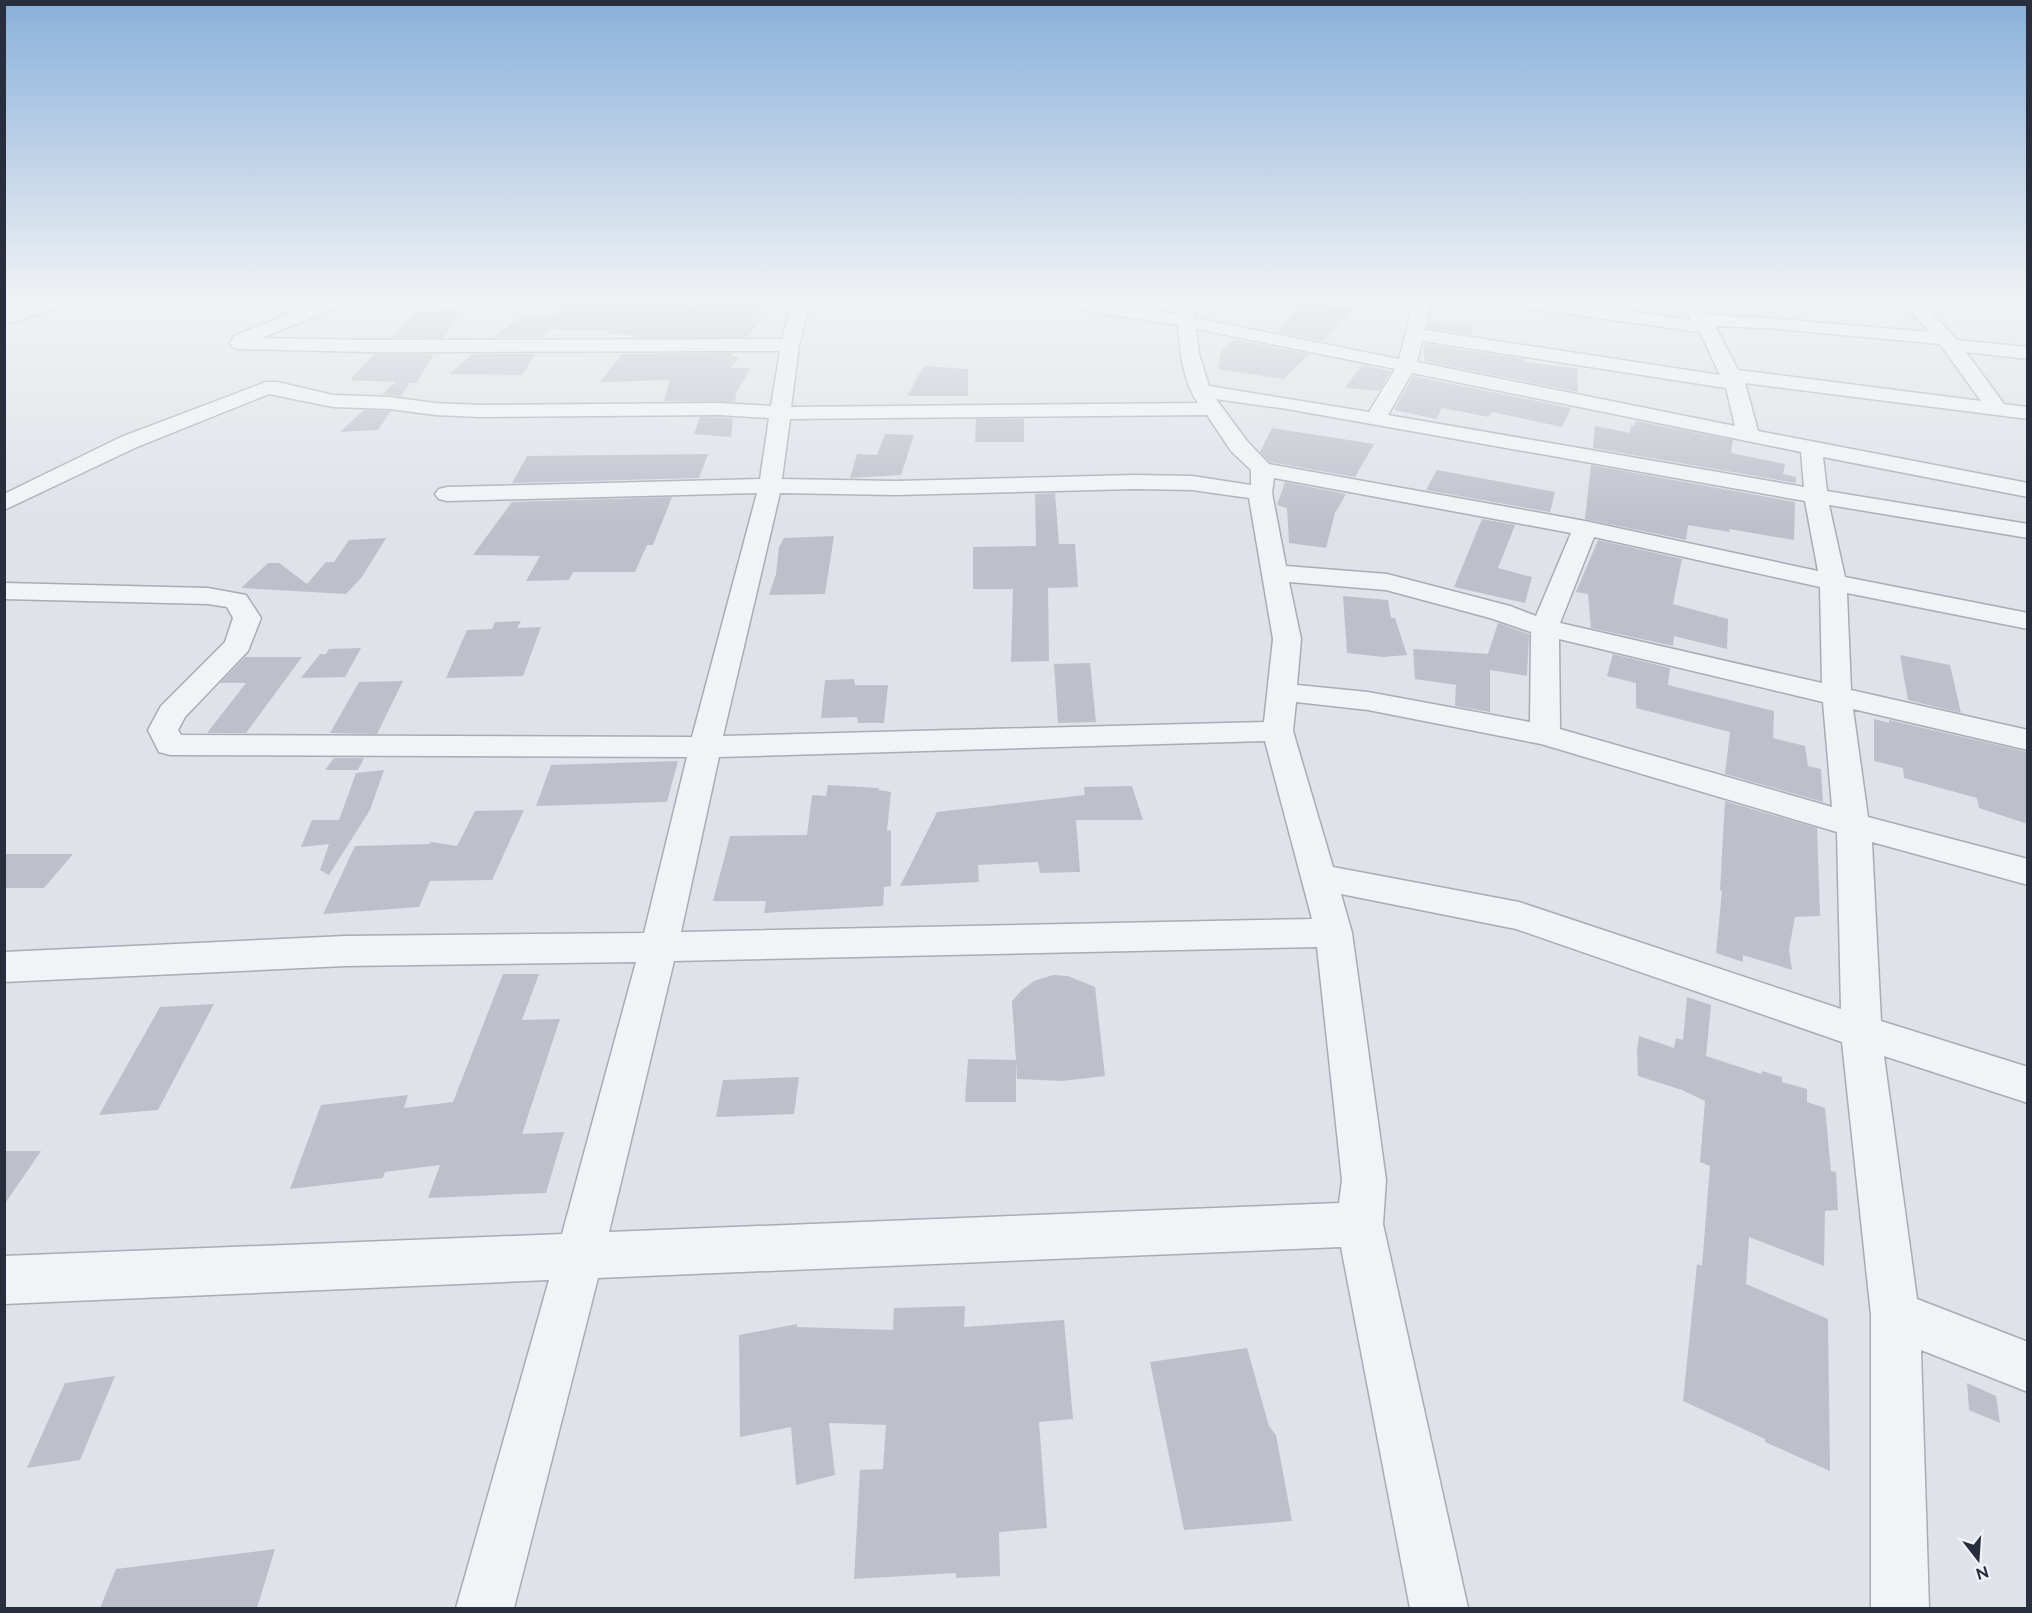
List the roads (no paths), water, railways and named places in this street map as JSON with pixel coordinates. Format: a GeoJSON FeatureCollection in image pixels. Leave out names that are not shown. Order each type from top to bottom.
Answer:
{"type":"FeatureCollection","features":[{"type":"Feature","properties":{"kind":"street"},"geometry":{"type":"LineString","coordinates":[[485,1608],[580,1256],[659,947],[705,747],[770,486],[786,373]]}},
{"type":"Feature","properties":{"kind":"street"},"geometry":{"type":"LineString","coordinates":[[1195,373],[1207,400],[1261,481],[1287,639],[1278,731],[1334,933],[1364,1180],[1360,1224],[1439,1608]]}},
{"type":"Feature","properties":{"kind":"street"},"geometry":{"type":"LineString","coordinates":[[1375,419],[1402,373]]}},
{"type":"Feature","properties":{"kind":"street"},"geometry":{"type":"LineString","coordinates":[[1447,373],[2028,490]]}},
{"type":"Feature","properties":{"kind":"street"},"geometry":{"type":"LineString","coordinates":[[1692,373],[2028,413]]}},
{"type":"Feature","properties":{"kind":"street"},"geometry":{"type":"LineString","coordinates":[[1729,373],[1748,435]]}},
{"type":"Feature","properties":{"kind":"street"},"geometry":{"type":"LineString","coordinates":[[1971,373],[1997,409]]}},
{"type":"Feature","properties":{"kind":"street"},"geometry":{"type":"LineString","coordinates":[[4,503],[129,442],[266,388],[277,388],[333,401],[390,403],[457,410],[718,409],[780,412],[1207,400],[1375,419],[1816,498],[2028,531]]}},
{"type":"Feature","properties":{"kind":"street"},"geometry":{"type":"LineString","coordinates":[[1811,448],[1816,498],[1833,582],[1837,696],[1849,808],[1854,825],[1860,1032],[1895,1315],[1900,1608]]}},
{"type":"Feature","properties":{"kind":"street"},"geometry":{"type":"LineString","coordinates":[[447,494],[770,486],[896,488],[1261,481],[1585,528],[1833,582],[2028,621]]}},
{"type":"Feature","properties":{"kind":"street"},"geometry":{"type":"LineString","coordinates":[[1545,735],[1545,628],[1585,528]]}},
{"type":"Feature","properties":{"kind":"street"},"geometry":{"type":"LineString","coordinates":[[1276,573],[1387,582],[1500,612],[1545,628],[2028,740]]}},
{"type":"Feature","properties":{"kind":"street"},"geometry":{"type":"LineString","coordinates":[[4,591],[208,596],[237,601],[247,618],[238,645],[172,713],[163,730],[170,745],[705,747],[1278,731]]}},
{"type":"Feature","properties":{"kind":"street"},"geometry":{"type":"LineString","coordinates":[[1282,692],[1368,701],[1545,735],[1854,825],[2028,872]]}},
{"type":"Feature","properties":{"kind":"street"},"geometry":{"type":"LineString","coordinates":[[1320,877],[1519,916],[1860,1032],[2028,1085]]}},
{"type":"Feature","properties":{"kind":"street"},"geometry":{"type":"LineString","coordinates":[[4,967],[345,951],[1334,933]]}},
{"type":"Feature","properties":{"kind":"street"},"geometry":{"type":"LineString","coordinates":[[4,1280],[1360,1224]]}},
{"type":"Feature","properties":{"kind":"street"},"geometry":{"type":"LineString","coordinates":[[1895,1315],[2028,1367]]}}]}
